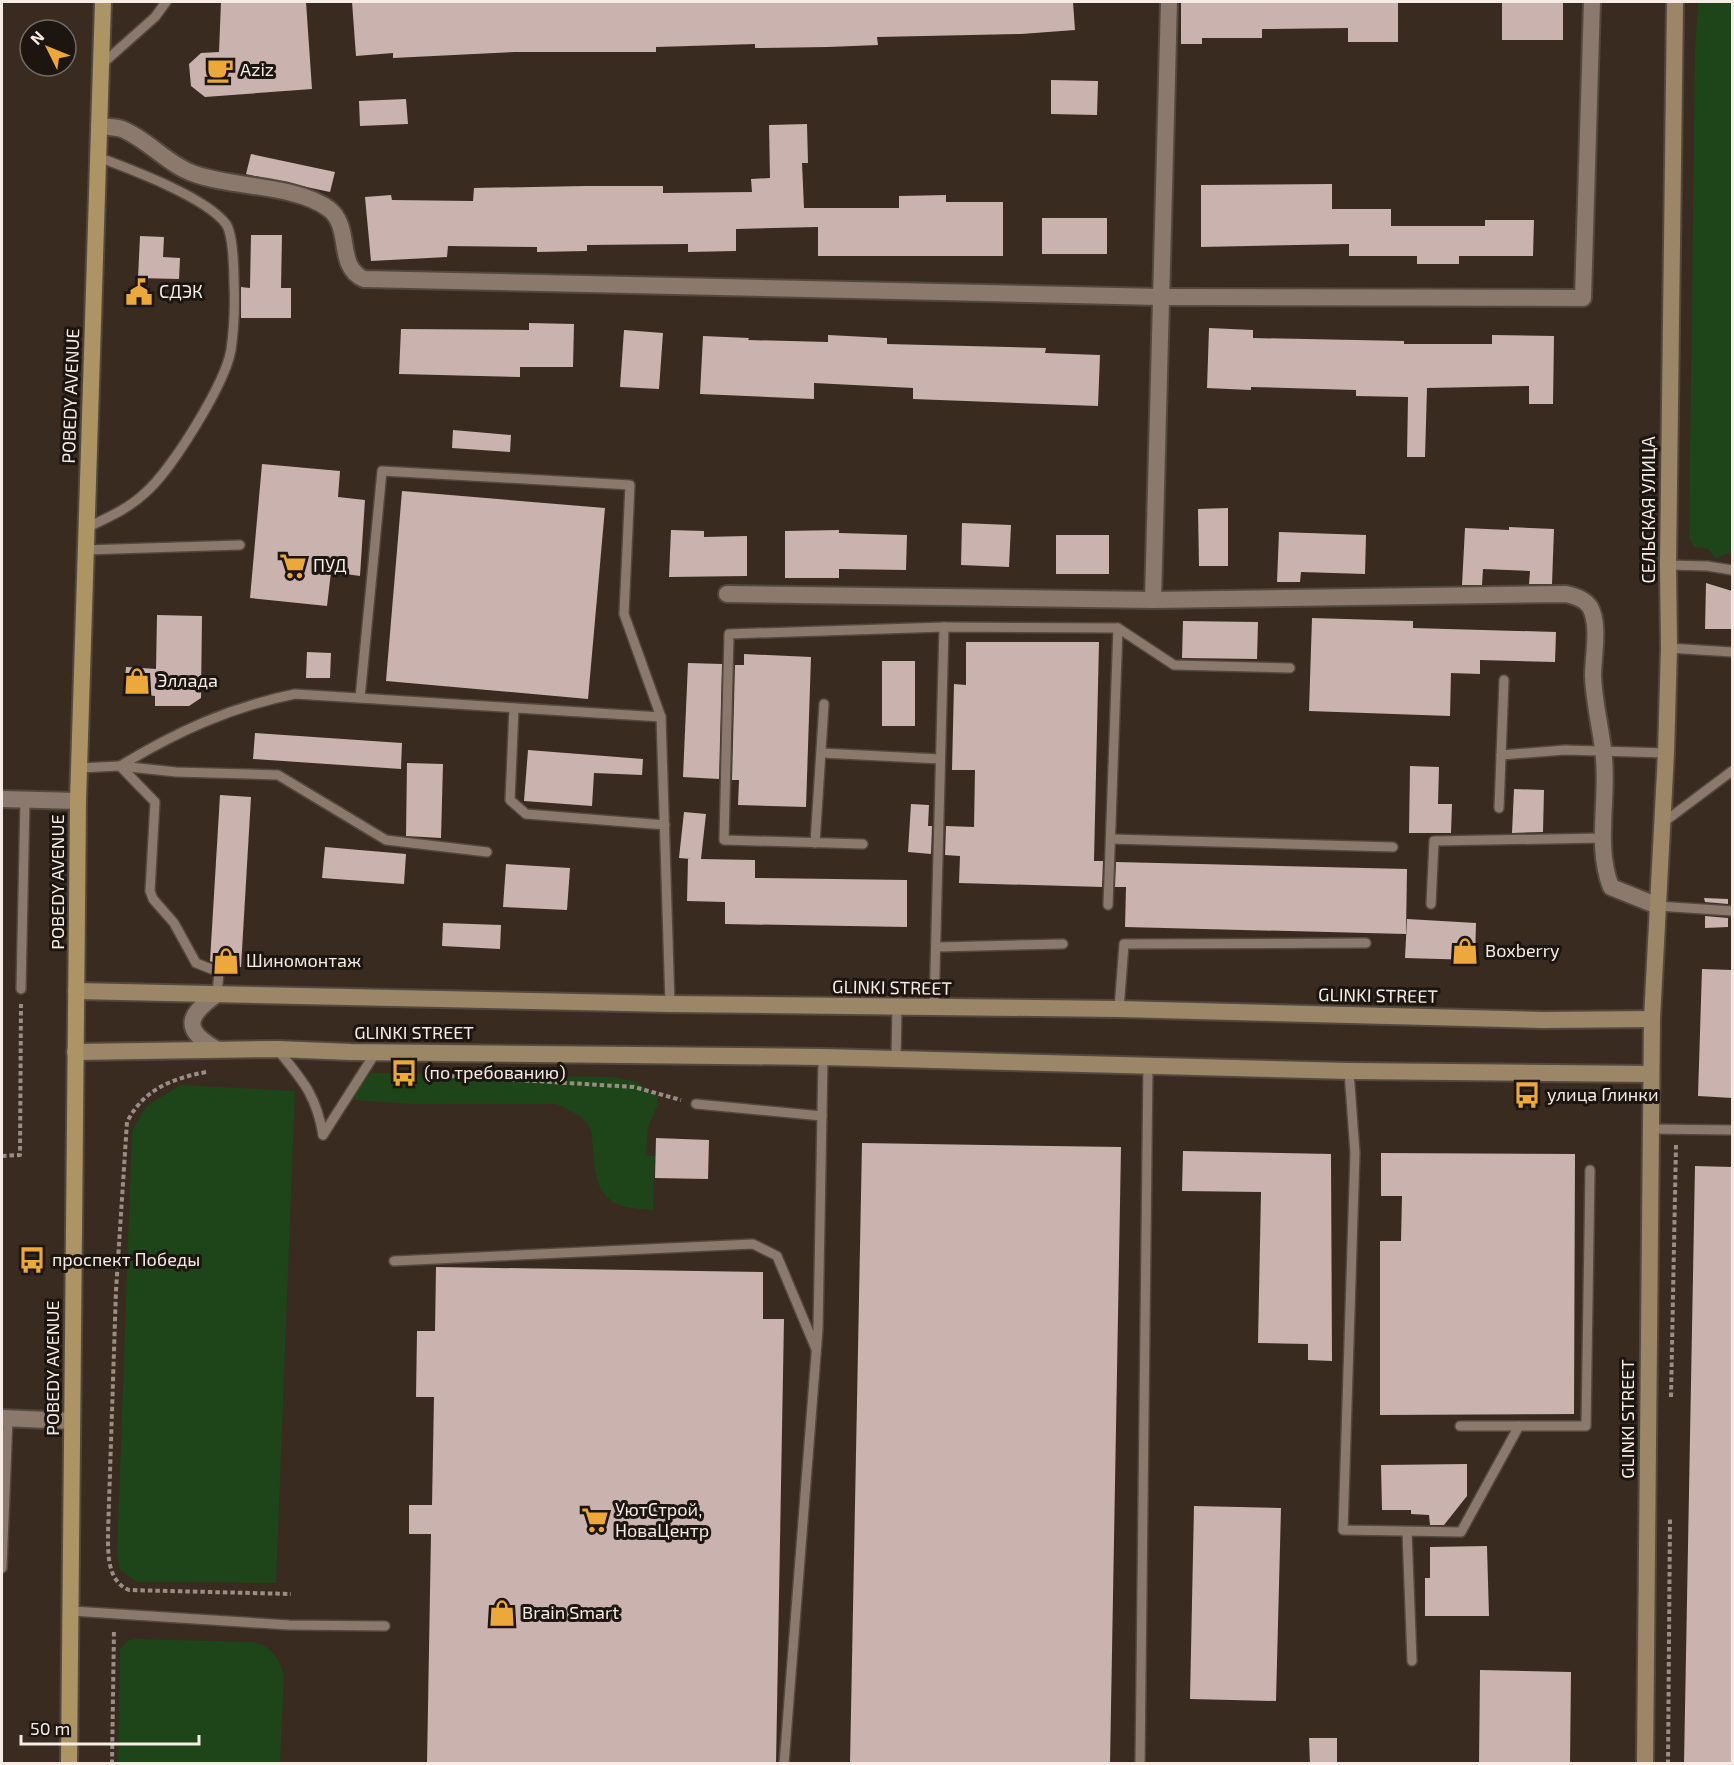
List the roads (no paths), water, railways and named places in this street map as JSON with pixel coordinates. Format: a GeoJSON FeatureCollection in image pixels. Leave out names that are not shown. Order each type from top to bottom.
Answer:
{"type":"FeatureCollection","features":[{"type":"Feature","properties":{"kind":"main road","name":"POBEDY AVENUE"},"geometry":{"type":"LineString","coordinates":[[69,1764],[78,801],[103,2]]}},
{"type":"Feature","properties":{"kind":"main road","name":"СЕЛЬСКАЯ УЛИЦА"},"geometry":{"type":"LineString","coordinates":[[1652,1019],[1664,822],[1670,648],[1668,565],[1675,2]]}},
{"type":"Feature","properties":{"kind":"main road","name":"GLINKI STREET"},"geometry":{"type":"LineString","coordinates":[[76,991],[670,1004],[1119,1009],[1542,1020],[1652,1019],[1645,1764]]}},
{"type":"Feature","properties":{"kind":"main road","name":"GLINKI STREET"},"geometry":{"type":"LineString","coordinates":[[75,1052],[277,1049],[823,1057],[1349,1071],[1651,1074]]}},
{"type":"Feature","properties":{"kind":"street"},"geometry":{"type":"LineString","coordinates":[[1153,600],[1169,2]]}},
{"type":"Feature","properties":{"kind":"street"},"geometry":{"type":"LineString","coordinates":[[99,126],[121,129],[192,173],[311,199],[330,210],[342,227],[348,264],[353,274],[364,279],[1161,297],[1583,298],[1592,2]]}},
{"type":"Feature","properties":{"kind":"street"},"geometry":{"type":"LineString","coordinates":[[727,594],[1153,600],[1566,594],[1580,598],[1590,607],[1593,624],[1595,710],[1603,750],[1603,838],[1606,876],[1611,887],[1658,906]]}},
{"type":"Feature","properties":{"kind":"street"},"geometry":{"type":"LineString","coordinates":[[2,800],[78,801]]}},
{"type":"Feature","properties":{"kind":"street"},"geometry":{"type":"LineString","coordinates":[[216,1049],[199,1039],[193,1030],[191,1018],[197,1009],[217,994]]}},
{"type":"Feature","properties":{"kind":"street"},"geometry":{"type":"LineString","coordinates":[[4,1418],[72,1421]]}},
{"type":"Feature","properties":{"kind":"lane"},"geometry":{"type":"LineString","coordinates":[[101,65],[155,17],[166,2]]}},
{"type":"Feature","properties":{"kind":"lane"},"geometry":{"type":"LineString","coordinates":[[86,528],[125,509],[146,493],[173,463],[224,375],[231,350],[234,291],[233,262],[227,225],[210,209],[189,196],[98,157]]}},
{"type":"Feature","properties":{"kind":"lane"},"geometry":{"type":"LineString","coordinates":[[360,698],[382,471],[630,484],[624,614],[661,717],[670,1004]]}},
{"type":"Feature","properties":{"kind":"lane"},"geometry":{"type":"LineString","coordinates":[[85,550],[240,545]]}},
{"type":"Feature","properties":{"kind":"lane"},"geometry":{"type":"LineString","coordinates":[[1668,565],[1707,566],[1732,570]]}},
{"type":"Feature","properties":{"kind":"lane"},"geometry":{"type":"LineString","coordinates":[[934,1008],[944,627]]}},
{"type":"Feature","properties":{"kind":"lane"},"geometry":{"type":"LineString","coordinates":[[863,844],[724,840],[729,634],[944,627],[1118,628],[1174,665],[1290,668]]}},
{"type":"Feature","properties":{"kind":"lane"},"geometry":{"type":"LineString","coordinates":[[1108,905],[1118,628]]}},
{"type":"Feature","properties":{"kind":"lane"},"geometry":{"type":"LineString","coordinates":[[1670,648],[1732,652]]}},
{"type":"Feature","properties":{"kind":"lane"},"geometry":{"type":"LineString","coordinates":[[1498,808],[1504,680]]}},
{"type":"Feature","properties":{"kind":"lane"},"geometry":{"type":"LineString","coordinates":[[120,766],[171,736],[238,707],[295,693],[661,717]]}},
{"type":"Feature","properties":{"kind":"lane"},"geometry":{"type":"LineString","coordinates":[[815,843],[824,704]]}},
{"type":"Feature","properties":{"kind":"lane"},"geometry":{"type":"LineString","coordinates":[[514,708],[510,800],[516,808],[526,814],[665,825]]}},
{"type":"Feature","properties":{"kind":"lane"},"geometry":{"type":"LineString","coordinates":[[1501,755],[1565,750],[1666,753]]}},
{"type":"Feature","properties":{"kind":"lane"},"geometry":{"type":"LineString","coordinates":[[820,753],[940,759]]}},
{"type":"Feature","properties":{"kind":"lane"},"geometry":{"type":"LineString","coordinates":[[79,768],[120,766],[176,772],[278,775],[386,840],[488,852]]}},
{"type":"Feature","properties":{"kind":"lane"},"geometry":{"type":"LineString","coordinates":[[120,766],[154,802],[150,879],[153,899],[174,923],[196,963],[219,972],[217,994]]}},
{"type":"Feature","properties":{"kind":"lane"},"geometry":{"type":"LineString","coordinates":[[1664,822],[1732,771]]}},
{"type":"Feature","properties":{"kind":"lane"},"geometry":{"type":"LineString","coordinates":[[21,988],[25,800]]}},
{"type":"Feature","properties":{"kind":"lane"},"geometry":{"type":"LineString","coordinates":[[1431,904],[1434,841],[1603,838]]}},
{"type":"Feature","properties":{"kind":"lane"},"geometry":{"type":"LineString","coordinates":[[1111,840],[1393,847]]}},
{"type":"Feature","properties":{"kind":"lane"},"geometry":{"type":"LineString","coordinates":[[1658,906],[1705,911],[1732,910]]}},
{"type":"Feature","properties":{"kind":"lane"},"geometry":{"type":"LineString","coordinates":[[1119,1009],[1124,944],[1366,943]]}},
{"type":"Feature","properties":{"kind":"lane"},"geometry":{"type":"LineString","coordinates":[[937,947],[1063,944]]}},
{"type":"Feature","properties":{"kind":"lane"},"geometry":{"type":"LineString","coordinates":[[896,1059],[897,1007]]}},
{"type":"Feature","properties":{"kind":"lane"},"geometry":{"type":"LineString","coordinates":[[277,1049],[312,1095],[318,1108],[323,1135],[374,1055],[390,1051]]}},
{"type":"Feature","properties":{"kind":"lane"},"geometry":{"type":"LineString","coordinates":[[784,1764],[817,1351],[823,1057]]}},
{"type":"Feature","properties":{"kind":"lane"},"geometry":{"type":"LineString","coordinates":[[1140,1764],[1148,1065]]}},
{"type":"Feature","properties":{"kind":"lane"},"geometry":{"type":"LineString","coordinates":[[1349,1071],[1355,1153],[1342,1530],[1461,1532],[1519,1426]]}},
{"type":"Feature","properties":{"kind":"lane"},"geometry":{"type":"LineString","coordinates":[[696,1104],[822,1116]]}},
{"type":"Feature","properties":{"kind":"lane"},"geometry":{"type":"LineString","coordinates":[[1650,1129],[1732,1130]]}},
{"type":"Feature","properties":{"kind":"lane"},"geometry":{"type":"LineString","coordinates":[[1460,1426],[1586,1426],[1590,1170]]}},
{"type":"Feature","properties":{"kind":"lane"},"geometry":{"type":"LineString","coordinates":[[394,1261],[753,1244],[777,1256],[796,1308],[817,1351]]}},
{"type":"Feature","properties":{"kind":"lane"},"geometry":{"type":"LineString","coordinates":[[2,1568],[4,1418]]}},
{"type":"Feature","properties":{"kind":"lane"},"geometry":{"type":"LineString","coordinates":[[1407,1532],[1412,1661]]}},
{"type":"Feature","properties":{"kind":"lane"},"geometry":{"type":"LineString","coordinates":[[72,1611],[289,1625],[384,1626]]}},
{"type":"Feature","properties":{"kind":"place","name":"Aziz"},"geometry":{"type":"Point","coordinates":[220,70]}},
{"type":"Feature","properties":{"kind":"place","name":"СДЭК"},"geometry":{"type":"Point","coordinates":[139,292]}},
{"type":"Feature","properties":{"kind":"place","name":"ПУД"},"geometry":{"type":"Point","coordinates":[293,566]}},
{"type":"Feature","properties":{"kind":"place","name":"Эллада"},"geometry":{"type":"Point","coordinates":[137,681]}},
{"type":"Feature","properties":{"kind":"place","name":"Boxberry"},"geometry":{"type":"Point","coordinates":[1465,951]}},
{"type":"Feature","properties":{"kind":"place","name":"Шиномонтаж"},"geometry":{"type":"Point","coordinates":[226,961]}},
{"type":"Feature","properties":{"kind":"place","name":"(по требованию)"},"geometry":{"type":"Point","coordinates":[404,1073]}},
{"type":"Feature","properties":{"kind":"place","name":"улица Глинки"},"geometry":{"type":"Point","coordinates":[1527,1095]}},
{"type":"Feature","properties":{"kind":"place","name":"проспект Победы"},"geometry":{"type":"Point","coordinates":[32,1260]}},
{"type":"Feature","properties":{"kind":"place","name":"УютСтрой, НоваЦентр"},"geometry":{"type":"Point","coordinates":[595,1520]}},
{"type":"Feature","properties":{"kind":"place","name":"Brain Smart"},"geometry":{"type":"Point","coordinates":[502,1613]}}]}
